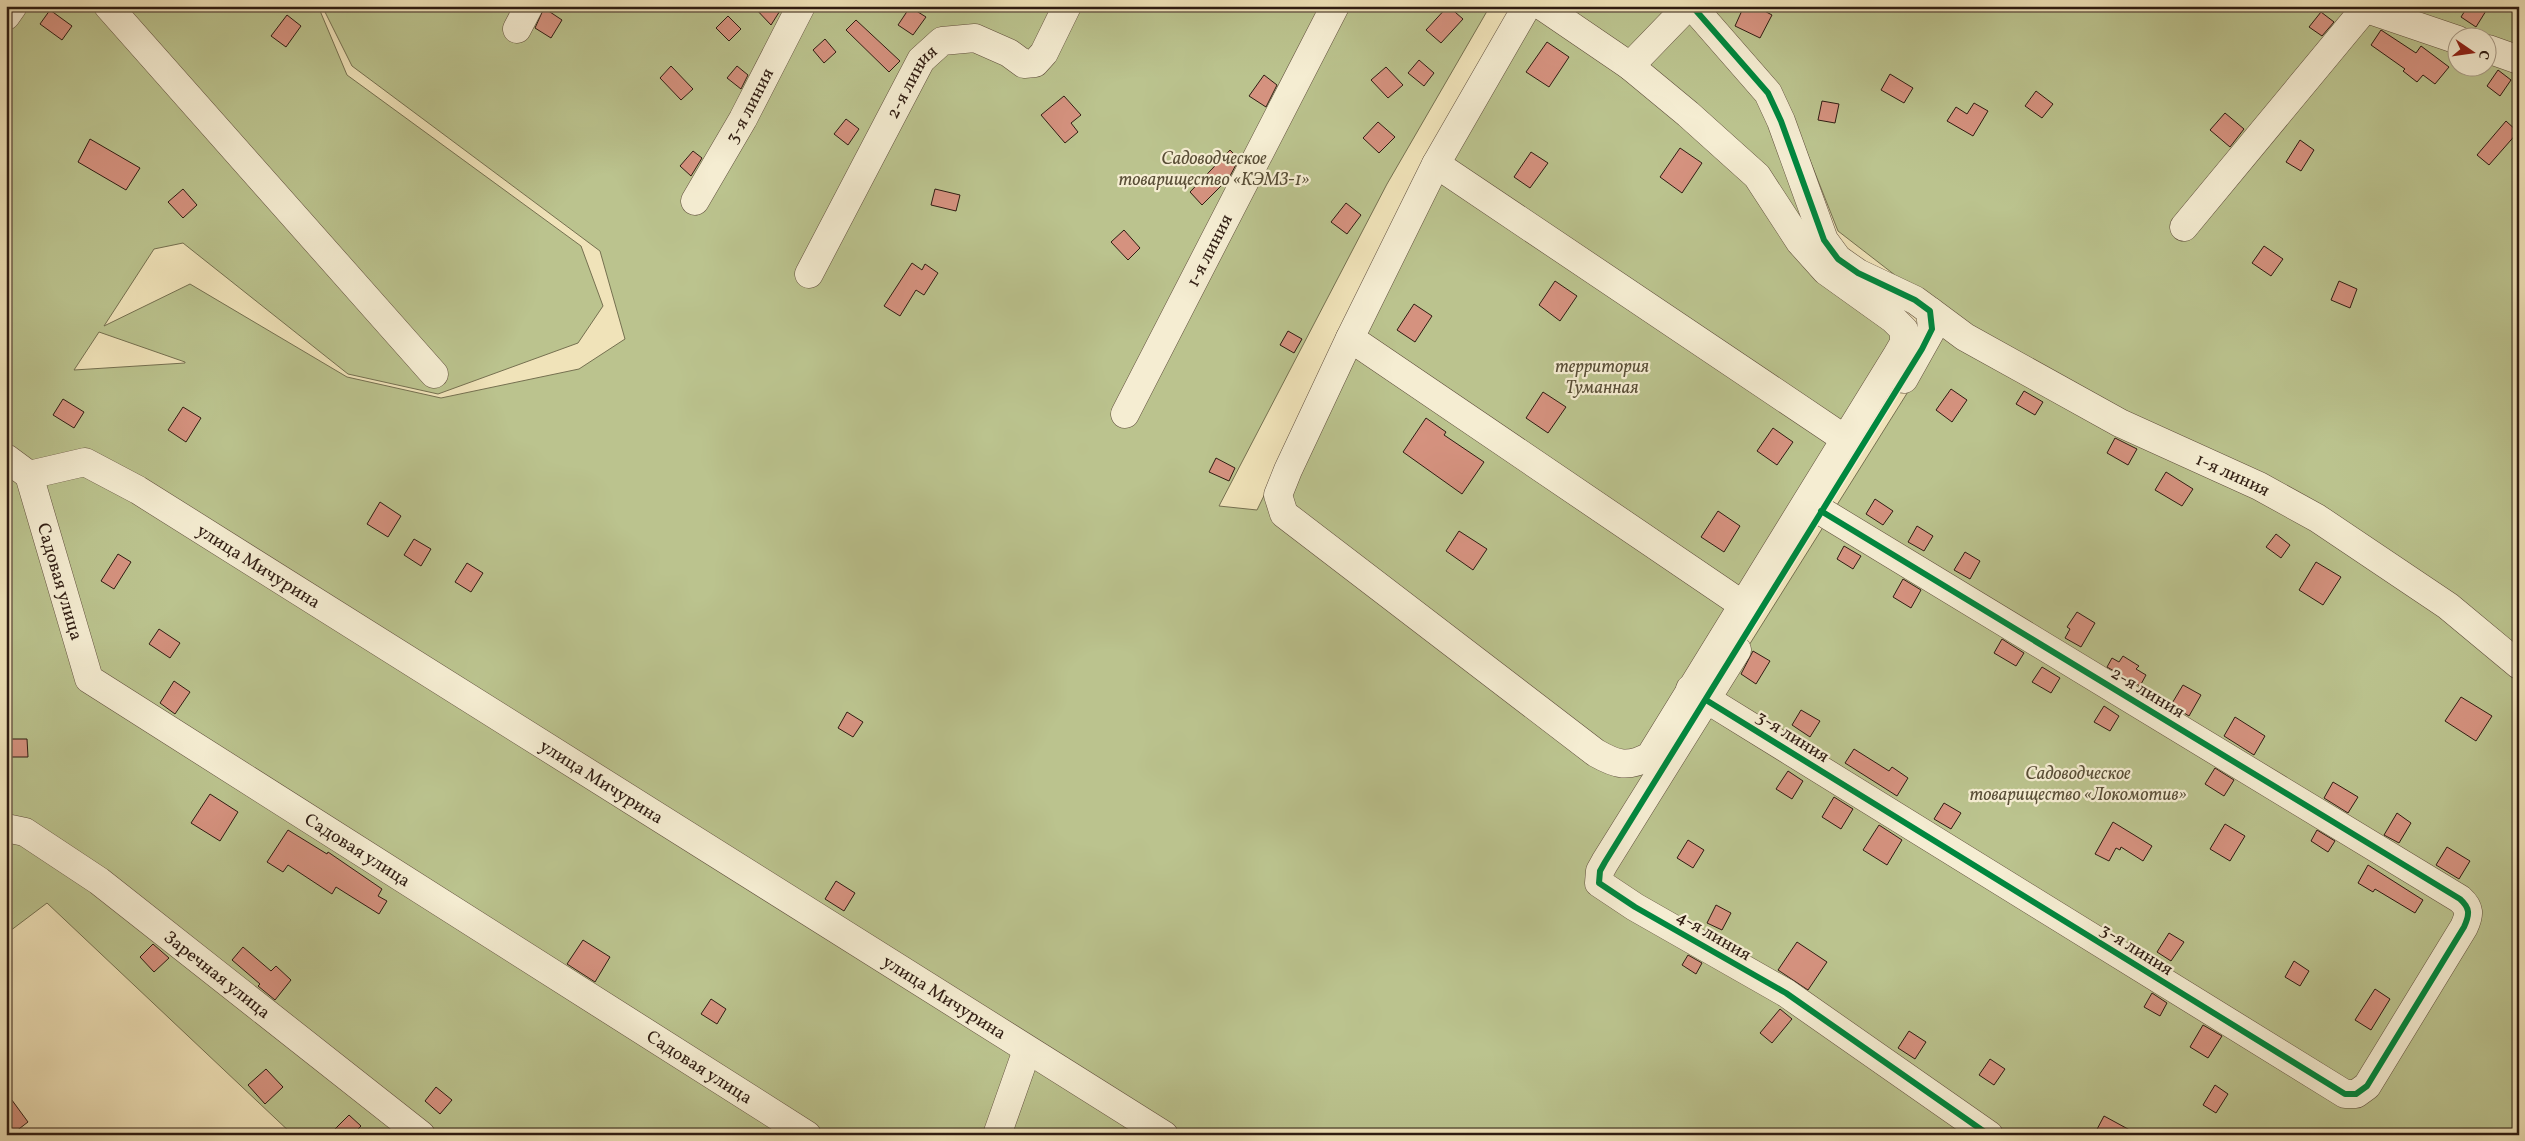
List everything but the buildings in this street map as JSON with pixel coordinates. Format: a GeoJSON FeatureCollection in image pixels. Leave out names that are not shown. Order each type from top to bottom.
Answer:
{"type":"FeatureCollection","features":[{"type":"Feature","properties":{"kind":"street"},"geometry":{"type":"LineString","coordinates":[[6,16],[13,6]]}},
{"type":"Feature","properties":{"kind":"street"},"geometry":{"type":"LineString","coordinates":[[108,6],[434,374]]}},
{"type":"Feature","properties":{"kind":"street","name":"3-я линия"},"geometry":{"type":"LineString","coordinates":[[694,201],[743,119],[800,6]]}},
{"type":"Feature","properties":{"kind":"street","name":"2-я линия"},"geometry":{"type":"LineString","coordinates":[[809,274],[921,60],[942,41],[975,38],[1009,53],[1024,64],[1035,63],[1044,52],[1067,6]]}},
{"type":"Feature","properties":{"kind":"street","name":"1-я линия"},"geometry":{"type":"LineString","coordinates":[[1125,414],[1335,6]]}},
{"type":"Feature","properties":{"kind":"street"},"geometry":{"type":"LineString","coordinates":[[1526,6],[1436,164],[1350,338],[1284,478],[1278,495],[1284,514],[1596,753],[1615,763],[1636,764],[1650,756],[1698,695],[1821,511],[1922,349],[1932,329],[1930,311]]}},
{"type":"Feature","properties":{"kind":"street"},"geometry":{"type":"LineString","coordinates":[[1542,6],[1630,66],[1757,176],[1800,242],[1826,271],[1893,319],[1904,330],[1904,343],[1743,604],[1698,695]]}},
{"type":"Feature","properties":{"kind":"street"},"geometry":{"type":"LineString","coordinates":[[1630,66],[1688,6]]}},
{"type":"Feature","properties":{"kind":"street","name":"1-я линия"},"geometry":{"type":"LineString","coordinates":[[1692,6],[1768,93],[1781,121],[1824,240],[1838,259],[1858,273],[1915,300],[1965,337],[2120,422],[2259,486],[2317,518],[2448,606],[2519,666]]}},
{"type":"Feature","properties":{"kind":"street"},"geometry":{"type":"LineString","coordinates":[[2184,227],[2363,7],[2448,37]]}},
{"type":"Feature","properties":{"kind":"street"},"geometry":{"type":"LineString","coordinates":[[2498,53],[2519,60]]}},
{"type":"Feature","properties":{"kind":"street"},"geometry":{"type":"LineString","coordinates":[[1436,164],[1845,439]]}},
{"type":"Feature","properties":{"kind":"street"},"geometry":{"type":"LineString","coordinates":[[1350,338],[1743,604]]}},
{"type":"Feature","properties":{"kind":"street"},"geometry":{"type":"LineString","coordinates":[[6,458],[29,474]]}},
{"type":"Feature","properties":{"kind":"street","name":"улица Мичурина"},"geometry":{"type":"LineString","coordinates":[[29,474],[85,462],[138,490],[1164,1135]]}},
{"type":"Feature","properties":{"kind":"street","name":"Садовая улица"},"geometry":{"type":"LineString","coordinates":[[29,474],[89,679],[807,1135]]}},
{"type":"Feature","properties":{"kind":"street","name":"2-я линия"},"geometry":{"type":"LineString","coordinates":[[1821,511],[2460,898]]}},
{"type":"Feature","properties":{"kind":"street","name":"3-я линия"},"geometry":{"type":"LineString","coordinates":[[1698,695],[2345,1094],[2356,1094],[2366,1086],[2464,926],[2469,915],[2467,905],[2460,898]]}},
{"type":"Feature","properties":{"kind":"street","name":"4-я линия"},"geometry":{"type":"LineString","coordinates":[[1698,695],[1602,867],[1599,883],[1635,907],[1786,993],[1922,1085],[1989,1135]]}},
{"type":"Feature","properties":{"kind":"street","name":"Заречная улица"},"geometry":{"type":"LineString","coordinates":[[6,828],[25,832],[99,881],[421,1135]]}},
{"type":"Feature","properties":{"kind":"street"},"geometry":{"type":"LineString","coordinates":[[997,1135],[1027,1050]]}},
{"type":"Feature","properties":{"kind":"green space"},"geometry":{"type":"Polygon","coordinates":[[[6,6],[318,6],[347,75],[581,246],[603,306],[578,343],[438,394],[348,374],[183,243],[154,249],[104,326],[190,284],[347,377],[441,398],[579,369],[625,339],[600,251],[352,66],[322,6],[1490,6],[1387,184],[1219,506],[1257,510],[1406,205],[1517,6],[1687,6],[1758,87],[1827,261],[1914,321],[1918,338],[1763,594],[1608,870],[1953,320],[1838,231],[1800,135],[1700,6],[2519,6],[2519,1135],[293,1135],[47,903],[6,934],[6,6]],[[99,332],[74,370],[185,363],[99,332]]]}},
{"type":"Feature","properties":{"kind":"cycle path"},"geometry":{"type":"LineString","coordinates":[[1692,6],[1768,93],[1781,121],[1824,240],[1838,259],[1858,273],[1915,300],[1930,311],[1932,329],[1922,349],[1605,862],[1600,871],[1599,883],[1635,907],[1786,993],[1989,1135]]}},
{"type":"Feature","properties":{"kind":"cycle path"},"geometry":{"type":"LineString","coordinates":[[1706,700],[2345,1094],[2356,1094],[2367,1086],[2464,927],[2468,911],[2466,905],[2460,899],[1821,511]]}},
{"type":"Feature","properties":{"kind":"park label","name":"Садоводческое товарищество «КЭМЗ-1»"},"geometry":{"type":"Point","coordinates":[1214,168]}},
{"type":"Feature","properties":{"kind":"park label","name":"территория Туманная"},"geometry":{"type":"Point","coordinates":[1602,376]}},
{"type":"Feature","properties":{"kind":"park label","name":"Садоводческое товарищество «Локомотив»"},"geometry":{"type":"Point","coordinates":[2078,783]}}]}
